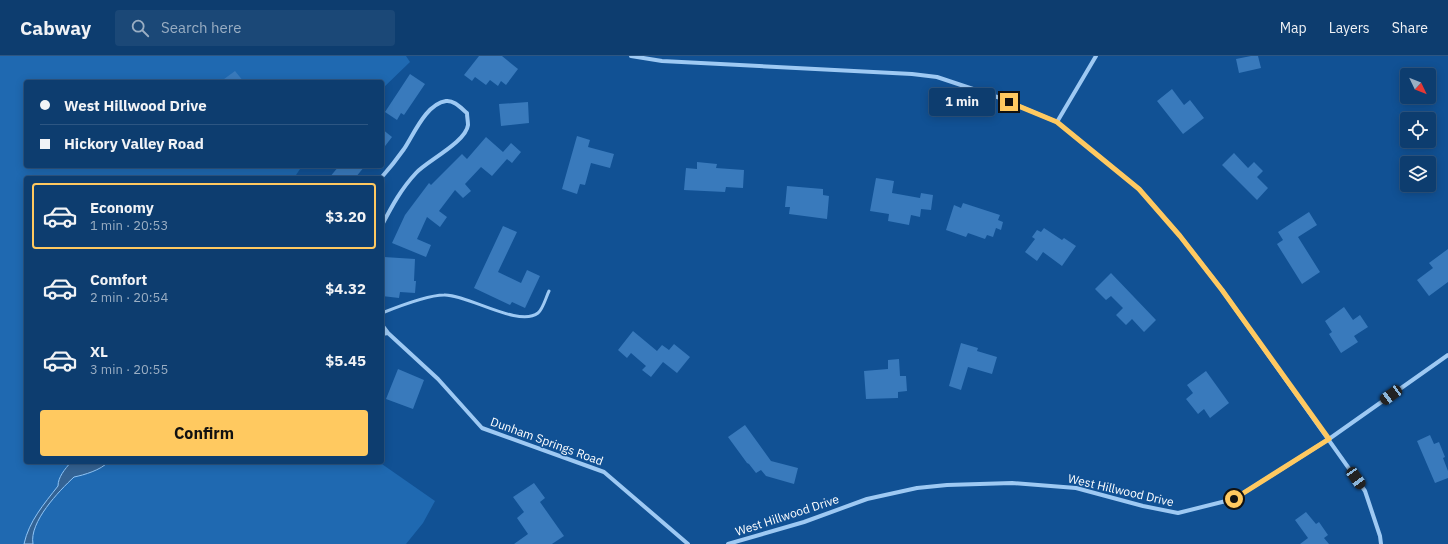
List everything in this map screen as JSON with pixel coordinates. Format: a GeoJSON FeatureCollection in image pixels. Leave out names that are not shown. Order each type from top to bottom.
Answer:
{"type":"FeatureCollection","features":[{"type":"Feature","properties":{"kind":"street"},"geometry":{"type":"LineString","coordinates":[[630,56],[662,61],[912,74],[937,77],[998,97],[1057,122],[1139,189],[1180,236],[1222,290],[1365,491],[1380,536],[1381,544]]}},
{"type":"Feature","properties":{"kind":"street"},"geometry":{"type":"LineString","coordinates":[[1057,122],[1096,56]]}},
{"type":"Feature","properties":{"kind":"street"},"geometry":{"type":"LineString","coordinates":[[383,176],[404,148],[422,117],[436,105],[446,101],[456,103],[467,113],[468,126],[463,135],[454,144],[417,172],[394,200],[384,221]]}},
{"type":"Feature","properties":{"kind":"street","name":"Dunham Springs Road"},"geometry":{"type":"LineString","coordinates":[[384,328],[438,379],[482,428],[604,472],[688,544]]}},
{"type":"Feature","properties":{"kind":"street"},"geometry":{"type":"LineString","coordinates":[[384,334],[388,333]]}},
{"type":"Feature","properties":{"kind":"street","name":"West Hillwood Drive"},"geometry":{"type":"LineString","coordinates":[[728,544],[804,522],[866,499],[917,488],[947,485],[1012,483],[1076,488],[1143,506],[1178,513],[1234,499],[1329,439],[1448,355]]}},
{"type":"Feature","properties":{"kind":"lane"},"geometry":{"type":"LineString","coordinates":[[384,312],[432,296],[444,294],[517,317],[530,316],[538,312],[549,291]]}},
{"type":"Feature","properties":{"kind":"shaded area"},"geometry":{"type":"Polygon","coordinates":[[[0,56],[406,56],[410,62],[384,87],[384,80],[24,80],[24,168],[301,168],[295,176],[24,176],[24,464],[382,464],[435,501],[423,523],[406,544],[0,544],[0,56]]]}},
{"type":"Feature","properties":{"kind":"shaded area"},"geometry":{"type":"Polygon","coordinates":[[[69,464],[106,464],[97,470],[74,477],[53,499],[40,517],[33,535],[33,544],[24,544],[33,520],[58,486],[64,470],[69,464]]]}},
{"type":"Feature","properties":{"kind":"building"},"geometry":{"type":"Polygon","coordinates":[[[479,56],[502,56],[518,69],[506,85],[501,81],[498,86],[490,80],[486,85],[475,77],[472,81],[464,75],[479,56]]]}},
{"type":"Feature","properties":{"kind":"building"},"geometry":{"type":"Polygon","coordinates":[[[1258,56],[1261,68],[1239,73],[1236,59],[1258,56]]]}},
{"type":"Feature","properties":{"kind":"building"},"geometry":{"type":"Polygon","coordinates":[[[235,71],[242,80],[223,80],[235,71]]]}},
{"type":"Feature","properties":{"kind":"building"},"geometry":{"type":"Polygon","coordinates":[[[410,74],[425,84],[404,115],[401,113],[397,120],[385,112],[410,74]]]}},
{"type":"Feature","properties":{"kind":"building"},"geometry":{"type":"Polygon","coordinates":[[[1172,89],[1184,105],[1190,100],[1204,118],[1183,134],[1157,101],[1172,89]]]}},
{"type":"Feature","properties":{"kind":"building"},"geometry":{"type":"Polygon","coordinates":[[[528,102],[529,123],[501,126],[499,104],[528,102]]]}},
{"type":"Feature","properties":{"kind":"building"},"geometry":{"type":"Polygon","coordinates":[[[384,131],[392,137],[384,147],[384,131]]]}},
{"type":"Feature","properties":{"kind":"building"},"geometry":{"type":"Polygon","coordinates":[[[577,136],[590,140],[588,147],[614,154],[610,168],[591,163],[585,185],[580,184],[577,194],[562,189],[577,136]]]}},
{"type":"Feature","properties":{"kind":"building"},"geometry":{"type":"Polygon","coordinates":[[[486,137],[503,152],[511,143],[521,152],[512,163],[507,159],[492,176],[481,167],[465,184],[471,191],[463,198],[455,190],[439,211],[447,217],[440,227],[427,217],[417,239],[431,245],[426,257],[392,243],[405,215],[429,183],[431,185],[462,154],[467,159],[486,137]]]}},
{"type":"Feature","properties":{"kind":"building"},"geometry":{"type":"Polygon","coordinates":[[[1234,153],[1248,168],[1254,162],[1263,171],[1257,177],[1268,188],[1257,200],[1222,165],[1234,153]]]}},
{"type":"Feature","properties":{"kind":"building"},"geometry":{"type":"Polygon","coordinates":[[[697,162],[717,164],[716,168],[744,170],[743,188],[726,187],[725,192],[684,190],[686,168],[697,169],[697,162]]]}},
{"type":"Feature","properties":{"kind":"building"},"geometry":{"type":"Polygon","coordinates":[[[337,168],[363,168],[357,176],[331,176],[337,168]]]}},
{"type":"Feature","properties":{"kind":"building"},"geometry":{"type":"Polygon","coordinates":[[[876,178],[894,181],[892,193],[920,198],[921,193],[933,195],[931,210],[921,209],[920,217],[911,215],[909,225],[888,221],[889,214],[870,211],[876,178]]]}},
{"type":"Feature","properties":{"kind":"building"},"geometry":{"type":"Polygon","coordinates":[[[787,186],[823,189],[823,195],[829,196],[827,219],[789,214],[790,207],[785,207],[787,186]]]}},
{"type":"Feature","properties":{"kind":"building"},"geometry":{"type":"Polygon","coordinates":[[[963,203],[1000,215],[998,220],[1003,222],[1001,230],[996,228],[993,237],[987,235],[985,239],[968,233],[966,237],[946,230],[954,205],[961,208],[963,203]]]}},
{"type":"Feature","properties":{"kind":"building"},"geometry":{"type":"Polygon","coordinates":[[[1309,212],[1317,225],[1298,237],[1320,272],[1302,284],[1277,244],[1283,240],[1278,232],[1309,212]]]}},
{"type":"Feature","properties":{"kind":"building"},"geometry":{"type":"Polygon","coordinates":[[[503,226],[517,232],[498,272],[521,283],[527,270],[540,276],[525,308],[512,302],[510,305],[474,288],[503,226]]]}},
{"type":"Feature","properties":{"kind":"building"},"geometry":{"type":"Polygon","coordinates":[[[1044,228],[1062,240],[1064,238],[1076,246],[1062,266],[1043,252],[1037,261],[1025,252],[1035,239],[1032,237],[1037,230],[1041,232],[1044,228]]]}},
{"type":"Feature","properties":{"kind":"building"},"geometry":{"type":"Polygon","coordinates":[[[1448,249],[1448,282],[1429,296],[1417,280],[1433,268],[1429,263],[1448,249]]]}},
{"type":"Feature","properties":{"kind":"building"},"geometry":{"type":"Polygon","coordinates":[[[384,257],[415,259],[415,293],[400,292],[399,298],[384,296],[384,257]]]}},
{"type":"Feature","properties":{"kind":"building"},"geometry":{"type":"Polygon","coordinates":[[[1111,273],[1156,320],[1144,332],[1132,319],[1126,325],[1116,315],[1123,308],[1111,296],[1106,300],[1095,289],[1111,273]]]}},
{"type":"Feature","properties":{"kind":"building"},"geometry":{"type":"Polygon","coordinates":[[[1344,307],[1353,320],[1360,315],[1368,327],[1354,336],[1358,342],[1341,353],[1329,334],[1332,332],[1325,321],[1344,307]]]}},
{"type":"Feature","properties":{"kind":"building"},"geometry":{"type":"Polygon","coordinates":[[[633,331],[657,351],[662,345],[669,350],[674,344],[690,357],[677,373],[663,362],[651,377],[642,370],[646,366],[631,353],[627,358],[618,350],[633,331]]]}},
{"type":"Feature","properties":{"kind":"building"},"geometry":{"type":"Polygon","coordinates":[[[961,343],[978,348],[977,351],[997,357],[992,374],[968,367],[961,390],[949,386],[961,343]]]}},
{"type":"Feature","properties":{"kind":"building"},"geometry":{"type":"Polygon","coordinates":[[[899,359],[900,376],[906,376],[907,391],[898,392],[898,398],[866,399],[864,371],[888,369],[888,360],[899,359]]]}},
{"type":"Feature","properties":{"kind":"building"},"geometry":{"type":"Polygon","coordinates":[[[398,369],[424,380],[413,409],[386,399],[398,369]]]}},
{"type":"Feature","properties":{"kind":"building"},"geometry":{"type":"Polygon","coordinates":[[[1206,371],[1229,403],[1210,418],[1204,409],[1198,414],[1186,399],[1193,393],[1187,385],[1206,371]]]}},
{"type":"Feature","properties":{"kind":"building"},"geometry":{"type":"Polygon","coordinates":[[[745,425],[771,461],[798,468],[794,484],[766,476],[761,470],[756,473],[747,463],[728,437],[745,425]]]}},
{"type":"Feature","properties":{"kind":"building"},"geometry":{"type":"Polygon","coordinates":[[[1430,435],[1434,444],[1439,442],[1445,457],[1443,458],[1448,471],[1448,478],[1435,483],[1417,441],[1430,435]]]}},
{"type":"Feature","properties":{"kind":"building"},"geometry":{"type":"Polygon","coordinates":[[[534,483],[545,498],[540,502],[564,536],[552,544],[514,544],[528,534],[517,518],[524,512],[513,497],[534,483]]]}},
{"type":"Feature","properties":{"kind":"building"},"geometry":{"type":"Polygon","coordinates":[[[1306,512],[1316,524],[1319,522],[1328,535],[1324,538],[1329,544],[1300,544],[1308,538],[1295,520],[1306,512]]]}},
{"type":"Feature","properties":{"kind":"route"},"geometry":{"type":"LineString","coordinates":[[1009,102],[1057,122],[1139,189],[1180,236],[1222,290],[1329,439],[1234,499]]}}]}
